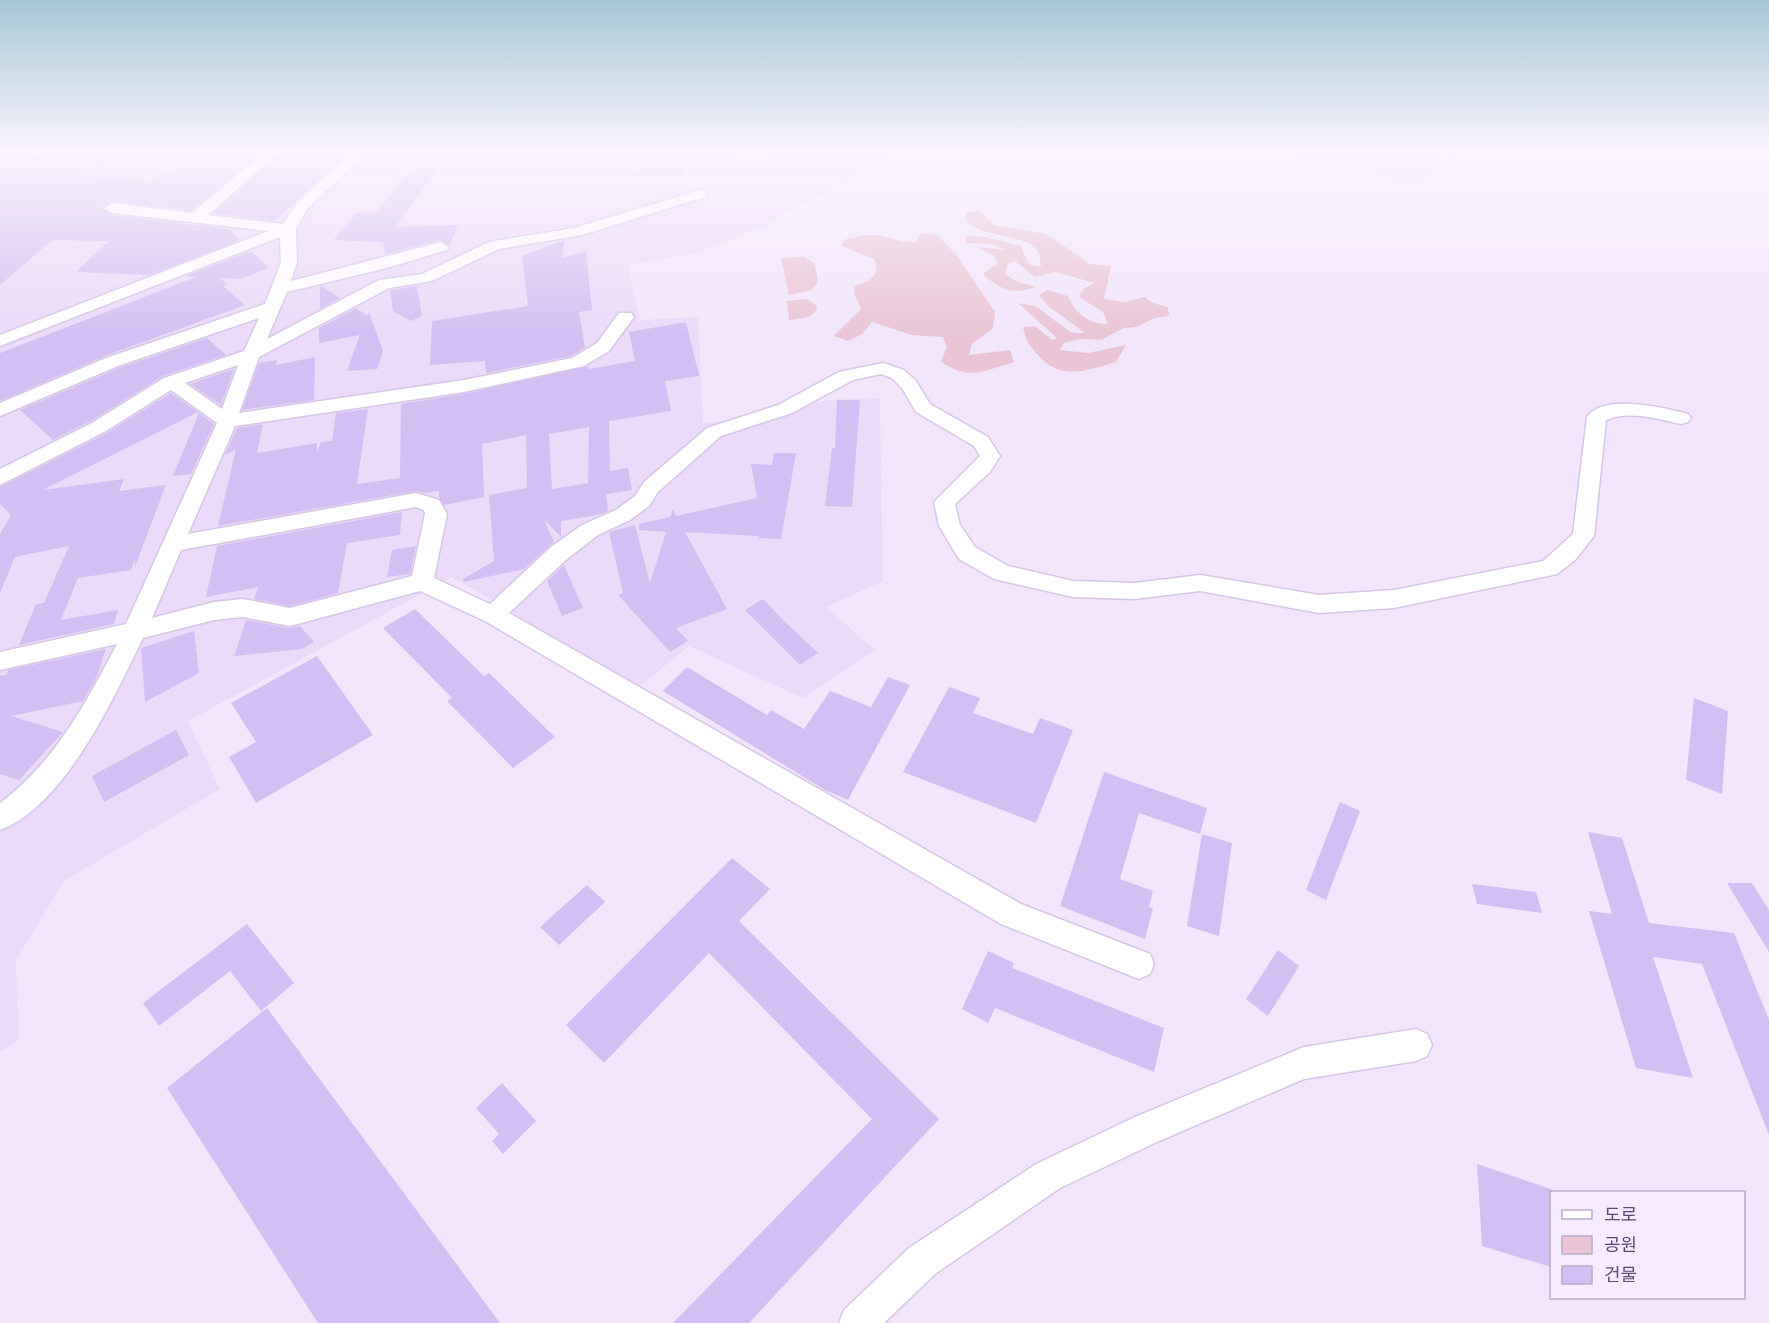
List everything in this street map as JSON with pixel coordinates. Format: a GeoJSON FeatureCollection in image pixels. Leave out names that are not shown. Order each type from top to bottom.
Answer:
{"type":"FeatureCollection","features":[{"type":"Feature","properties":{"kind":"street"},"geometry":{"type":"LineString","coordinates":[[162,213],[288,229]]}},
{"type":"Feature","properties":{"kind":"street"},"geometry":{"type":"LineString","coordinates":[[197,216],[201,213]]}},
{"type":"Feature","properties":{"kind":"street"},"geometry":{"type":"LineString","coordinates":[[0,818],[28,796],[52,770],[86,724],[135,631],[227,421],[251,354],[280,289],[290,262],[288,229],[298,213]]}},
{"type":"Feature","properties":{"kind":"street"},"geometry":{"type":"LineString","coordinates":[[0,478],[99,427],[171,382],[251,354],[385,284],[426,278],[495,245],[576,232],[639,213]]}},
{"type":"Feature","properties":{"kind":"street"},"geometry":{"type":"LineString","coordinates":[[0,341],[288,229]]}},
{"type":"Feature","properties":{"kind":"street"},"geometry":{"type":"LineString","coordinates":[[280,289],[381,265],[441,247]]}},
{"type":"Feature","properties":{"kind":"street"},"geometry":{"type":"LineString","coordinates":[[0,410],[112,362],[270,308]]}},
{"type":"Feature","properties":{"kind":"street"},"geometry":{"type":"LineString","coordinates":[[171,382],[227,421],[464,386],[571,364],[603,347],[625,317]]}},
{"type":"Feature","properties":{"kind":"street"},"geometry":{"type":"LineString","coordinates":[[493,615],[559,553],[591,530],[623,515],[642,501],[651,487],[714,432],[785,410],[846,376],[873,369],[883,368],[898,374],[909,385],[923,408],[981,442],[990,456],[983,467],[944,502],[950,526],[968,554],[1002,573],[1072,589],[1134,591],[1200,583],[1319,604],[1394,599],[1549,568],[1583,536],[1592,477],[1597,417],[1610,410],[1640,410],[1681,417]]}},
{"type":"Feature","properties":{"kind":"street"},"geometry":{"type":"LineString","coordinates":[[173,544],[416,500],[432,505],[436,514],[423,582]]}},
{"type":"Feature","properties":{"kind":"street"},"geometry":{"type":"LineString","coordinates":[[0,661],[214,611],[243,608],[290,617],[423,582],[493,615],[1011,914],[1139,964]]}},
{"type":"Feature","properties":{"kind":"street"},"geometry":{"type":"LineString","coordinates":[[857,1323],[922,1261],[1048,1176],[1147,1129],[1304,1063],[1416,1045]]}},
{"type":"Feature","properties":{"kind":"shaded area"},"geometry":{"type":"Polygon","coordinates":[[[0,213],[788,213],[760,228],[694,254],[628,265],[640,320],[698,317],[703,424],[829,400],[880,398],[883,581],[826,607],[875,650],[803,698],[689,646],[639,687],[452,577],[188,721],[220,789],[64,881],[16,960],[19,1040],[0,1052],[0,213]]]}},
{"type":"Feature","properties":{"kind":"green space"},"geometry":{"type":"Polygon","coordinates":[[[966,213],[982,213],[994,225],[1046,234],[1090,264],[1111,266],[1104,299],[1125,302],[1145,297],[1153,303],[1168,307],[1169,316],[1155,318],[1136,327],[1124,328],[1101,340],[1080,339],[1064,343],[1060,350],[1088,353],[1126,345],[1116,362],[1073,372],[1054,367],[1044,361],[1033,349],[1023,327],[1035,326],[1052,340],[1057,338],[1018,303],[1035,306],[1072,333],[1085,333],[1048,306],[1039,295],[1048,290],[1068,296],[1084,317],[1101,324],[1108,324],[1103,312],[1079,297],[1083,289],[1095,283],[1055,272],[1035,277],[1015,261],[1008,263],[1005,274],[1018,282],[1036,287],[1021,291],[1007,290],[983,274],[998,263],[994,256],[977,247],[1008,250],[990,244],[967,243],[965,236],[986,237],[1021,246],[1029,265],[1041,267],[1037,251],[1031,244],[983,231],[966,221],[966,213]]]}},
{"type":"Feature","properties":{"kind":"green space"},"geometry":{"type":"Polygon","coordinates":[[[921,233],[937,235],[955,253],[995,312],[993,328],[972,344],[969,355],[1010,350],[1014,362],[985,371],[969,373],[960,371],[941,362],[947,347],[943,337],[912,335],[872,322],[862,334],[848,341],[834,336],[861,309],[854,293],[855,286],[873,277],[876,269],[874,259],[842,246],[843,240],[872,235],[916,242],[921,233]]]}},
{"type":"Feature","properties":{"kind":"green space"},"geometry":{"type":"Polygon","coordinates":[[[805,257],[815,264],[818,282],[812,290],[789,295],[781,258],[805,257]]]}},
{"type":"Feature","properties":{"kind":"green space"},"geometry":{"type":"Polygon","coordinates":[[[806,299],[816,305],[817,310],[809,317],[789,320],[787,301],[806,299]]]}},
{"type":"Feature","properties":{"kind":"building"},"geometry":{"type":"Polygon","coordinates":[[[0,213],[109,213],[112,215],[229,229],[240,240],[149,275],[76,272],[109,241],[52,240],[0,285],[0,213]]]}},
{"type":"Feature","properties":{"kind":"building"},"geometry":{"type":"Polygon","coordinates":[[[213,213],[284,213],[275,221],[213,213]]]}},
{"type":"Feature","properties":{"kind":"building"},"geometry":{"type":"Polygon","coordinates":[[[356,213],[405,213],[395,227],[458,225],[450,245],[440,240],[385,254],[383,242],[334,240],[356,213]]]}},
{"type":"Feature","properties":{"kind":"building"},"geometry":{"type":"Polygon","coordinates":[[[565,240],[562,258],[586,251],[592,310],[579,312],[585,347],[571,356],[486,373],[485,361],[430,365],[432,321],[528,306],[522,256],[565,240]]]}},
{"type":"Feature","properties":{"kind":"building"},"geometry":{"type":"Polygon","coordinates":[[[251,251],[269,268],[240,279],[220,278],[227,284],[223,286],[245,305],[105,356],[0,401],[0,353],[196,277],[185,276],[251,251]]]}},
{"type":"Feature","properties":{"kind":"building"},"geometry":{"type":"Polygon","coordinates":[[[320,286],[322,286],[340,298],[320,309],[320,286]]]}},
{"type":"Feature","properties":{"kind":"building"},"geometry":{"type":"Polygon","coordinates":[[[417,286],[422,316],[411,321],[393,311],[390,290],[417,286]]]}},
{"type":"Feature","properties":{"kind":"building"},"geometry":{"type":"Polygon","coordinates":[[[356,308],[367,316],[369,312],[383,351],[377,369],[347,371],[360,335],[319,343],[319,328],[356,308]]]}},
{"type":"Feature","properties":{"kind":"building"},"geometry":{"type":"Polygon","coordinates":[[[686,322],[699,376],[665,381],[671,411],[609,421],[610,471],[628,468],[632,490],[606,494],[608,511],[602,514],[561,521],[561,537],[544,519],[554,542],[524,569],[464,582],[463,579],[494,561],[489,495],[527,488],[526,435],[482,444],[484,497],[444,505],[439,498],[439,491],[425,493],[416,491],[218,526],[236,449],[225,455],[237,428],[263,424],[257,453],[317,443],[317,452],[321,442],[332,441],[336,413],[368,409],[357,484],[400,478],[401,404],[464,394],[588,366],[589,369],[635,361],[629,332],[686,322]],[[589,427],[549,434],[552,489],[588,483],[589,427]]]}},
{"type":"Feature","properties":{"kind":"building"},"geometry":{"type":"Polygon","coordinates":[[[207,338],[226,355],[163,376],[91,421],[53,440],[20,410],[119,368],[207,338]]]}},
{"type":"Feature","properties":{"kind":"building"},"geometry":{"type":"Polygon","coordinates":[[[315,357],[314,400],[242,410],[259,363],[277,360],[276,365],[315,357]]]}},
{"type":"Feature","properties":{"kind":"building"},"geometry":{"type":"Polygon","coordinates":[[[234,369],[221,405],[190,384],[234,369]]]}},
{"type":"Feature","properties":{"kind":"building"},"geometry":{"type":"Polygon","coordinates":[[[171,393],[198,412],[43,490],[124,479],[119,491],[166,485],[135,567],[135,558],[131,570],[78,578],[61,620],[118,610],[114,624],[19,645],[36,604],[44,603],[69,546],[15,557],[0,593],[0,534],[11,515],[0,504],[0,487],[107,433],[171,393]]]}},
{"type":"Feature","properties":{"kind":"building"},"geometry":{"type":"Polygon","coordinates":[[[837,400],[860,400],[852,507],[825,506],[832,448],[835,448],[837,400]]]}},
{"type":"Feature","properties":{"kind":"building"},"geometry":{"type":"Polygon","coordinates":[[[199,413],[214,424],[191,474],[173,476],[199,413]]]}},
{"type":"Feature","properties":{"kind":"building"},"geometry":{"type":"Polygon","coordinates":[[[774,453],[796,453],[781,539],[685,532],[727,609],[676,628],[688,641],[670,652],[618,595],[623,593],[609,532],[635,525],[650,583],[666,532],[639,530],[639,524],[670,517],[673,509],[676,516],[757,498],[751,464],[772,465],[774,453]]]}},
{"type":"Feature","properties":{"kind":"building"},"geometry":{"type":"Polygon","coordinates":[[[402,512],[400,535],[347,543],[338,593],[290,606],[254,599],[258,587],[206,597],[217,546],[402,512]]]}},
{"type":"Feature","properties":{"kind":"building"},"geometry":{"type":"Polygon","coordinates":[[[416,546],[410,574],[387,577],[392,550],[416,546]]]}},
{"type":"Feature","properties":{"kind":"building"},"geometry":{"type":"Polygon","coordinates":[[[564,565],[583,608],[562,616],[547,581],[564,565]]]}},
{"type":"Feature","properties":{"kind":"building"},"geometry":{"type":"Polygon","coordinates":[[[763,599],[818,653],[800,665],[745,610],[763,599]]]}},
{"type":"Feature","properties":{"kind":"building"},"geometry":{"type":"Polygon","coordinates":[[[415,609],[484,676],[489,673],[555,737],[513,768],[447,701],[452,698],[383,628],[415,609]]]}},
{"type":"Feature","properties":{"kind":"building"},"geometry":{"type":"Polygon","coordinates":[[[246,620],[290,628],[300,626],[314,642],[302,649],[234,656],[246,620]]]}},
{"type":"Feature","properties":{"kind":"building"},"geometry":{"type":"Polygon","coordinates":[[[194,631],[199,673],[145,702],[141,648],[194,631]]]}},
{"type":"Feature","properties":{"kind":"building"},"geometry":{"type":"Polygon","coordinates":[[[106,649],[97,676],[83,701],[11,716],[63,732],[19,780],[0,774],[0,676],[7,675],[8,670],[106,649]]]}},
{"type":"Feature","properties":{"kind":"building"},"geometry":{"type":"Polygon","coordinates":[[[317,656],[373,735],[256,803],[229,757],[256,742],[231,703],[317,656]]]}},
{"type":"Feature","properties":{"kind":"building"},"geometry":{"type":"Polygon","coordinates":[[[687,667],[767,715],[771,710],[804,729],[830,691],[871,707],[888,677],[910,685],[848,800],[825,790],[663,691],[687,667]]]}},
{"type":"Feature","properties":{"kind":"building"},"geometry":{"type":"Polygon","coordinates":[[[949,687],[980,698],[973,713],[1033,734],[1040,718],[1073,730],[1036,823],[903,772],[949,687]]]}},
{"type":"Feature","properties":{"kind":"building"},"geometry":{"type":"Polygon","coordinates":[[[1694,698],[1728,711],[1722,794],[1686,780],[1694,698]]]}},
{"type":"Feature","properties":{"kind":"building"},"geometry":{"type":"Polygon","coordinates":[[[176,730],[189,755],[104,802],[92,776],[176,730]]]}},
{"type":"Feature","properties":{"kind":"building"},"geometry":{"type":"Polygon","coordinates":[[[1104,772],[1207,808],[1200,834],[1139,813],[1120,879],[1153,891],[1149,907],[1153,908],[1145,939],[1060,906],[1104,772]]]}},
{"type":"Feature","properties":{"kind":"building"},"geometry":{"type":"Polygon","coordinates":[[[1340,802],[1360,811],[1326,900],[1306,890],[1340,802]]]}},
{"type":"Feature","properties":{"kind":"building"},"geometry":{"type":"Polygon","coordinates":[[[1588,832],[1622,838],[1649,923],[1734,933],[1769,1020],[1769,1135],[1702,964],[1653,957],[1693,1078],[1636,1068],[1589,911],[1612,914],[1588,832]]]}},
{"type":"Feature","properties":{"kind":"building"},"geometry":{"type":"Polygon","coordinates":[[[1202,834],[1232,843],[1219,936],[1187,926],[1202,834]]]}},
{"type":"Feature","properties":{"kind":"building"},"geometry":{"type":"Polygon","coordinates":[[[732,858],[770,889],[739,921],[939,1119],[749,1323],[673,1323],[872,1119],[709,953],[604,1063],[566,1025],[732,858]]]}},
{"type":"Feature","properties":{"kind":"building"},"geometry":{"type":"Polygon","coordinates":[[[1727,883],[1752,883],[1769,910],[1769,952],[1727,883]]]}},
{"type":"Feature","properties":{"kind":"building"},"geometry":{"type":"Polygon","coordinates":[[[1472,884],[1536,892],[1542,913],[1477,904],[1472,884]]]}},
{"type":"Feature","properties":{"kind":"building"},"geometry":{"type":"Polygon","coordinates":[[[587,885],[605,902],[559,945],[540,927],[587,885]]]}},
{"type":"Feature","properties":{"kind":"building"},"geometry":{"type":"Polygon","coordinates":[[[247,924],[294,983],[261,1011],[230,971],[159,1026],[143,1003],[247,924]]]}},
{"type":"Feature","properties":{"kind":"building"},"geometry":{"type":"Polygon","coordinates":[[[1278,950],[1299,966],[1268,1016],[1246,999],[1278,950]]]}},
{"type":"Feature","properties":{"kind":"building"},"geometry":{"type":"Polygon","coordinates":[[[988,951],[1014,963],[1012,968],[1164,1028],[1154,1072],[995,1008],[988,1023],[962,1009],[988,951]]]}},
{"type":"Feature","properties":{"kind":"building"},"geometry":{"type":"Polygon","coordinates":[[[267,1008],[500,1323],[318,1323],[167,1088],[267,1008]]]}},
{"type":"Feature","properties":{"kind":"building"},"geometry":{"type":"Polygon","coordinates":[[[502,1083],[536,1121],[503,1154],[492,1141],[499,1134],[476,1108],[502,1083]]]}},
{"type":"Feature","properties":{"kind":"building"},"geometry":{"type":"Polygon","coordinates":[[[1477,1164],[1551,1189],[1550,1267],[1482,1246],[1477,1164]]]}}]}
